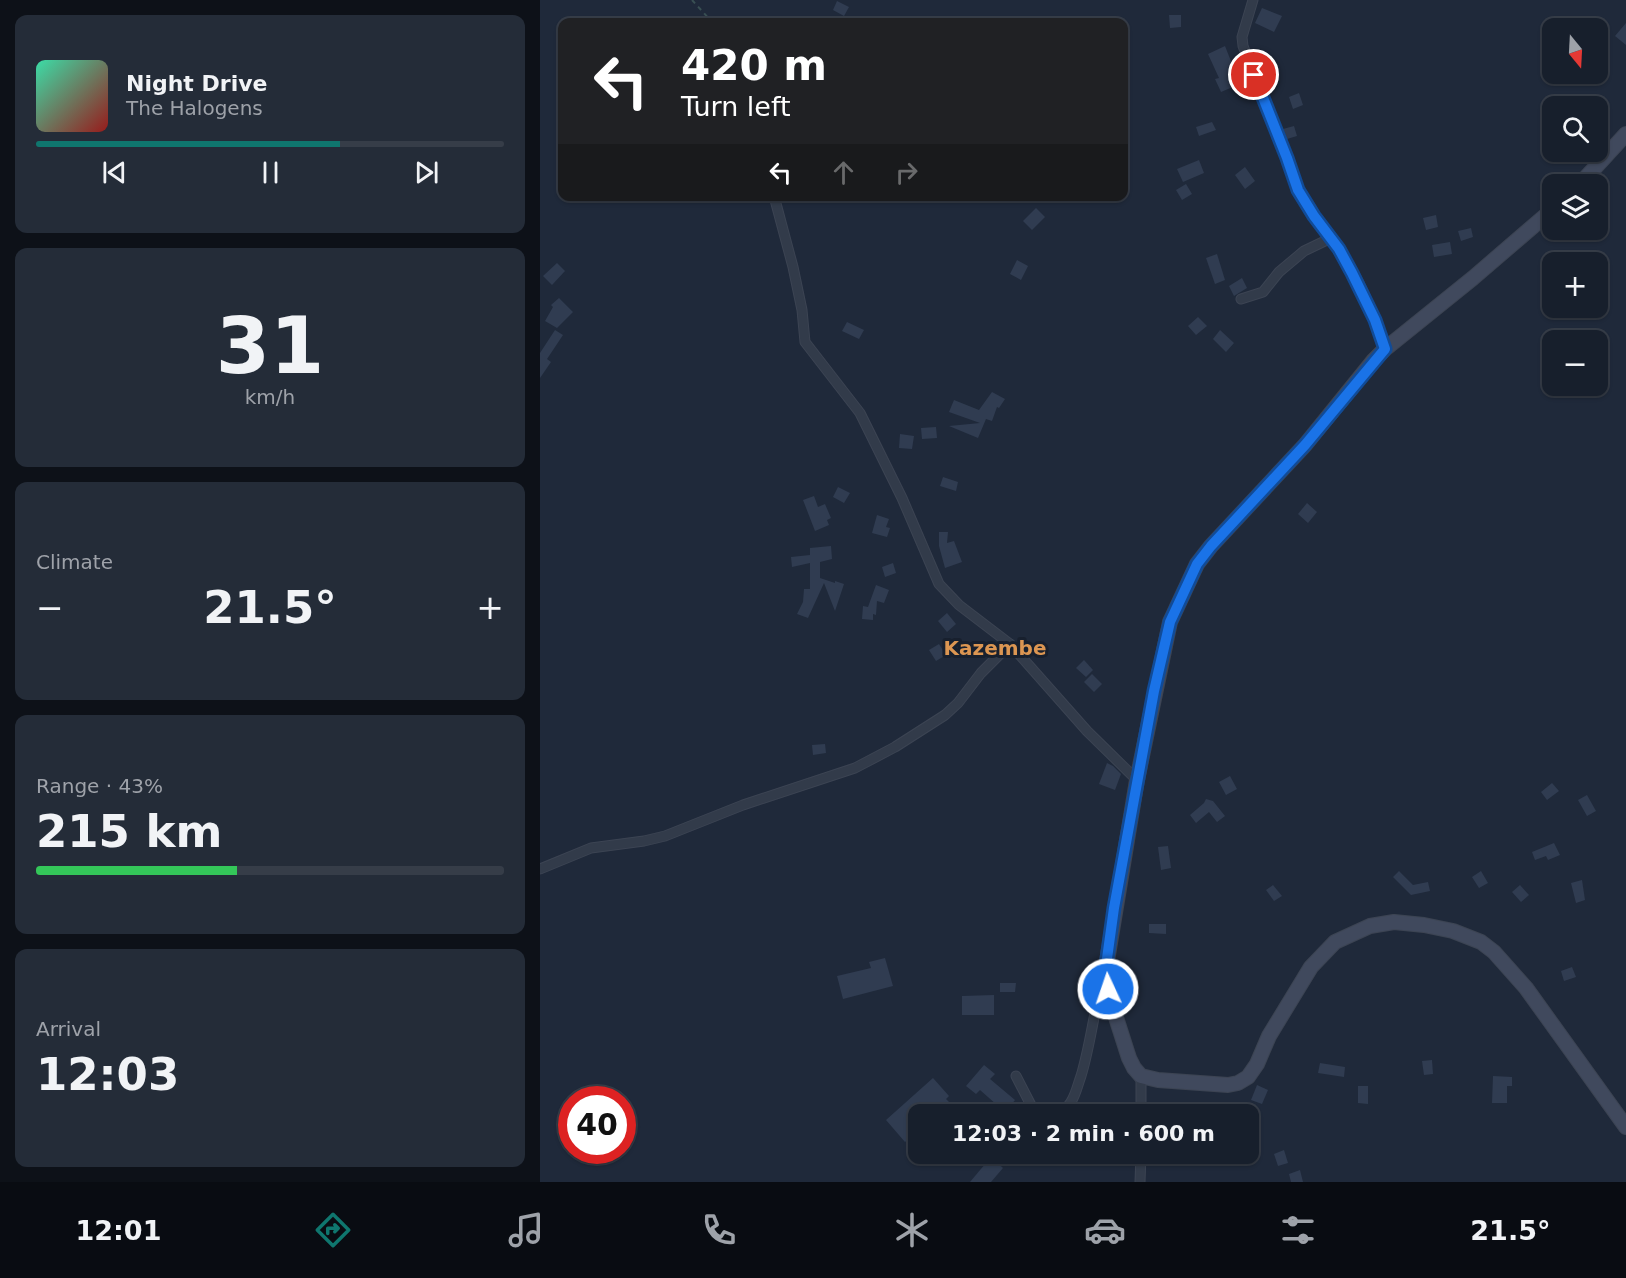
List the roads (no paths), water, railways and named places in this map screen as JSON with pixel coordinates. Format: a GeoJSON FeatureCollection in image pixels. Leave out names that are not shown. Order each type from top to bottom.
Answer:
{"type":"FeatureCollection","features":[{"type":"Feature","properties":{"kind":"street"},"geometry":{"type":"LineString","coordinates":[[1253,0],[1242,37],[1243,46],[1298,190],[1329,239],[1339,249],[1375,320],[1385,349]]}},
{"type":"Feature","properties":{"kind":"street"},"geometry":{"type":"LineString","coordinates":[[1589,174],[1626,134]]}},
{"type":"Feature","properties":{"kind":"street"},"geometry":{"type":"LineString","coordinates":[[775,201],[793,267],[806,342],[860,413],[902,498],[939,584],[959,605],[1010,644],[1087,731],[1137,780]]}},
{"type":"Feature","properties":{"kind":"street"},"geometry":{"type":"LineString","coordinates":[[1070,1104],[1089,1050],[1099,993],[1105,973],[1137,780],[1170,622],[1197,564],[1305,445],[1385,349],[1542,219]]}},
{"type":"Feature","properties":{"kind":"street"},"geometry":{"type":"LineString","coordinates":[[1240,299],[1263,292],[1279,272],[1304,251],[1329,239]]}},
{"type":"Feature","properties":{"kind":"street"},"geometry":{"type":"LineString","coordinates":[[540,870],[602,845],[644,841],[665,836],[743,805],[855,768],[895,747],[945,715],[1010,644]]}},
{"type":"Feature","properties":{"kind":"street"},"geometry":{"type":"LineString","coordinates":[[1105,973],[1112,1005],[1129,1059],[1141,1076],[1158,1080],[1228,1085],[1238,1083],[1248,1077],[1257,1064],[1269,1036],[1311,967],[1335,942],[1370,926],[1394,921],[1452,931],[1481,942],[1494,952],[1526,988],[1626,1127]]}},
{"type":"Feature","properties":{"kind":"street"},"geometry":{"type":"LineString","coordinates":[[1016,1076],[1031,1104]]}},
{"type":"Feature","properties":{"kind":"street"},"geometry":{"type":"LineString","coordinates":[[1141,1076],[1141,1104]]}},
{"type":"Feature","properties":{"kind":"street"},"geometry":{"type":"LineString","coordinates":[[1140,1182],[1141,1164]]}},
{"type":"Feature","properties":{"kind":"district","name":"Kazembe"},"geometry":{"type":"Point","coordinates":[995,648]}}]}
